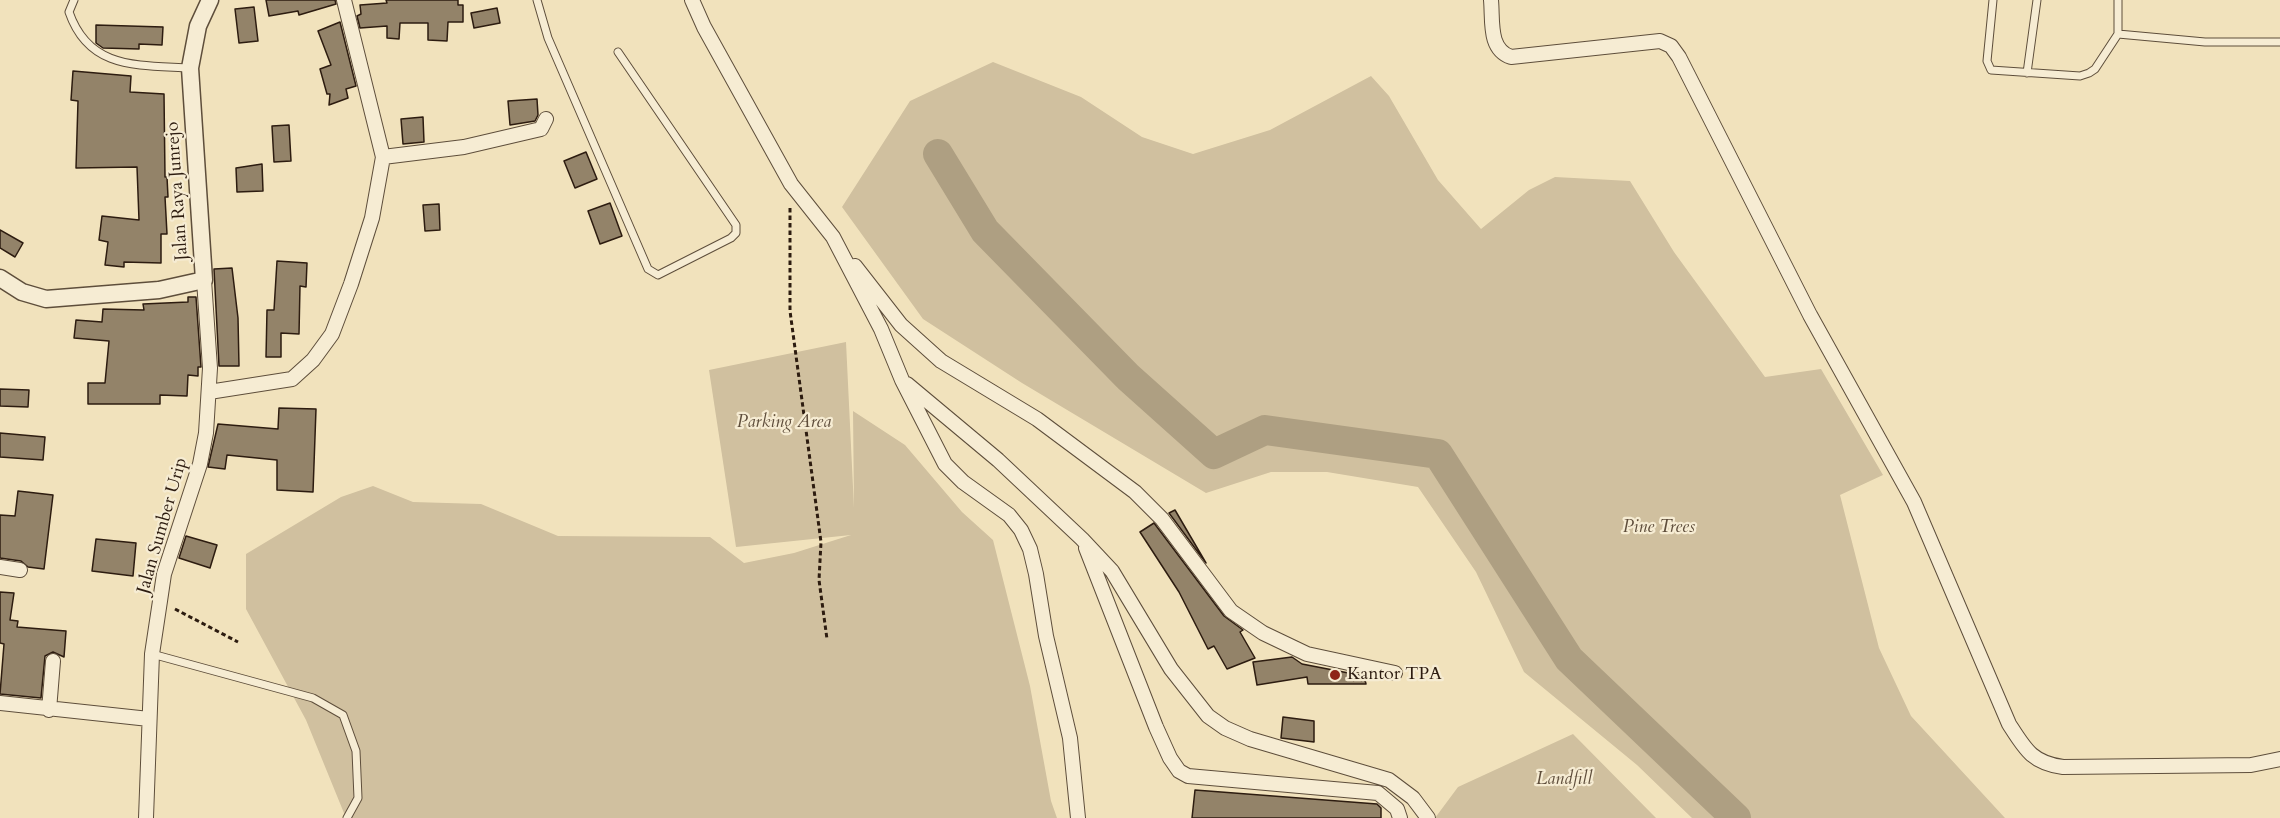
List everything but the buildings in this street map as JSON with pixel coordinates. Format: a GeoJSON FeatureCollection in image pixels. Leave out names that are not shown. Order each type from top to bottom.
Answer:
{"type":"FeatureCollection","features":[{"type":"Feature","properties":{"kind":"street","name":"Jalan Raya Junrejo"},"geometry":{"type":"LineString","coordinates":[[0,278],[22,292],[46,299],[159,290],[204,280],[190,68],[198,26],[210,0]]}},
{"type":"Feature","properties":{"kind":"street"},"geometry":{"type":"LineString","coordinates":[[209,392],[292,379],[313,360],[332,334],[351,284],[372,218],[383,157],[344,0]]}},
{"type":"Feature","properties":{"kind":"street"},"geometry":{"type":"LineString","coordinates":[[692,0],[704,27],[791,184],[901,325],[941,360],[1037,419],[1135,492],[1162,519],[1231,611],[1263,633],[1307,654],[1395,673]]}},
{"type":"Feature","properties":{"kind":"street"},"geometry":{"type":"LineString","coordinates":[[1491,0],[1495,47],[1500,53],[1511,57],[1660,41],[1671,46],[1679,57],[1810,315],[1914,502],[2009,724],[2033,757],[2045,765],[2063,767],[2251,765],[2280,759]]}},
{"type":"Feature","properties":{"kind":"street"},"geometry":{"type":"LineString","coordinates":[[383,157],[464,147],[541,129],[546,119]]}},
{"type":"Feature","properties":{"kind":"street"},"geometry":{"type":"LineString","coordinates":[[833,237],[881,329],[902,380],[945,464],[963,482],[1009,515],[1021,530],[1030,549],[1070,738],[1078,818]]}},
{"type":"Feature","properties":{"kind":"street","name":"Jalan Sumber Urip"},"geometry":{"type":"LineString","coordinates":[[146,818],[153,654],[164,574],[200,464],[206,433],[210,339],[204,280]]}},
{"type":"Feature","properties":{"kind":"street"},"geometry":{"type":"LineString","coordinates":[[902,380],[998,460],[1082,539],[1112,571],[1171,669],[1208,716],[1225,728],[1250,739],[1389,780],[1413,798],[1428,818]]}},
{"type":"Feature","properties":{"kind":"street"},"geometry":{"type":"LineString","coordinates":[[1082,539],[1156,727],[1179,771],[1188,776],[1378,793],[1389,800],[1400,818]]}},
{"type":"Feature","properties":{"kind":"street"},"geometry":{"type":"LineString","coordinates":[[0,567],[20,570]]}},
{"type":"Feature","properties":{"kind":"street"},"geometry":{"type":"LineString","coordinates":[[49,710],[53,661]]}},
{"type":"Feature","properties":{"kind":"street"},"geometry":{"type":"LineString","coordinates":[[0,703],[149,719]]}},
{"type":"Feature","properties":{"kind":"lane"},"geometry":{"type":"LineString","coordinates":[[74,0],[69,12],[73,23],[86,44],[95,52],[111,59],[142,65],[190,68]]}},
{"type":"Feature","properties":{"kind":"lane"},"geometry":{"type":"LineString","coordinates":[[537,0],[548,38],[587,132],[648,269],[658,275],[731,238],[736,233],[736,225],[618,52]]}},
{"type":"Feature","properties":{"kind":"lane"},"geometry":{"type":"LineString","coordinates":[[1993,0],[1988,67],[1991,70],[2080,76],[2095,69],[2118,34],[2118,0]]}},
{"type":"Feature","properties":{"kind":"lane"},"geometry":{"type":"LineString","coordinates":[[2027,73],[2037,0]]}},
{"type":"Feature","properties":{"kind":"lane"},"geometry":{"type":"LineString","coordinates":[[2118,34],[2205,42],[2280,42]]}},
{"type":"Feature","properties":{"kind":"lane"},"geometry":{"type":"LineString","coordinates":[[153,654],[313,698],[343,715],[356,751],[358,798],[347,818]]}},
{"type":"Feature","properties":{"kind":"path"},"geometry":{"type":"LineString","coordinates":[[791,184],[790,311],[821,543],[819,580],[826,639]]}},
{"type":"Feature","properties":{"kind":"path"},"geometry":{"type":"LineString","coordinates":[[160,601],[238,642]]}},
{"type":"Feature","properties":{"kind":"green space","name":"Pine Trees"},"geometry":{"type":"Polygon","coordinates":[[[993,62],[1081,97],[1142,137],[1193,154],[1270,130],[1371,76],[1389,96],[1438,180],[1481,229],[1529,190],[1555,177],[1630,181],[1674,252],[1765,377],[1821,369],[1883,475],[1840,495],[1879,648],[1911,716],[2005,818],[1692,818],[1637,765],[1524,672],[1476,572],[1418,487],[1327,472],[1271,472],[1206,493],[1022,383],[923,319],[842,207],[910,101],[993,62]]]}},
{"type":"Feature","properties":{"kind":"green space","name":"Parking Area"},"geometry":{"type":"Polygon","coordinates":[[[846,342],[854,508],[853,411],[905,445],[962,512],[993,540],[1030,686],[1051,801],[1057,818],[346,818],[306,720],[246,609],[246,554],[341,497],[373,486],[413,502],[481,504],[558,536],[710,537],[744,563],[794,553],[851,535],[736,547],[709,370],[846,342]]]}},
{"type":"Feature","properties":{"kind":"green space","name":"Landfill"},"geometry":{"type":"Polygon","coordinates":[[[1573,734],[1656,818],[1435,818],[1458,787],[1573,734]]]}},
{"type":"Feature","properties":{"kind":"waterway"},"geometry":{"type":"LineString","coordinates":[[938,154],[985,231],[1128,377],[1214,454],[1265,430],[1438,454],[1569,659],[1736,818]]}},
{"type":"Feature","properties":{"kind":"place","name":"Kantor TPA"},"geometry":{"type":"Point","coordinates":[1335,675]}}]}
